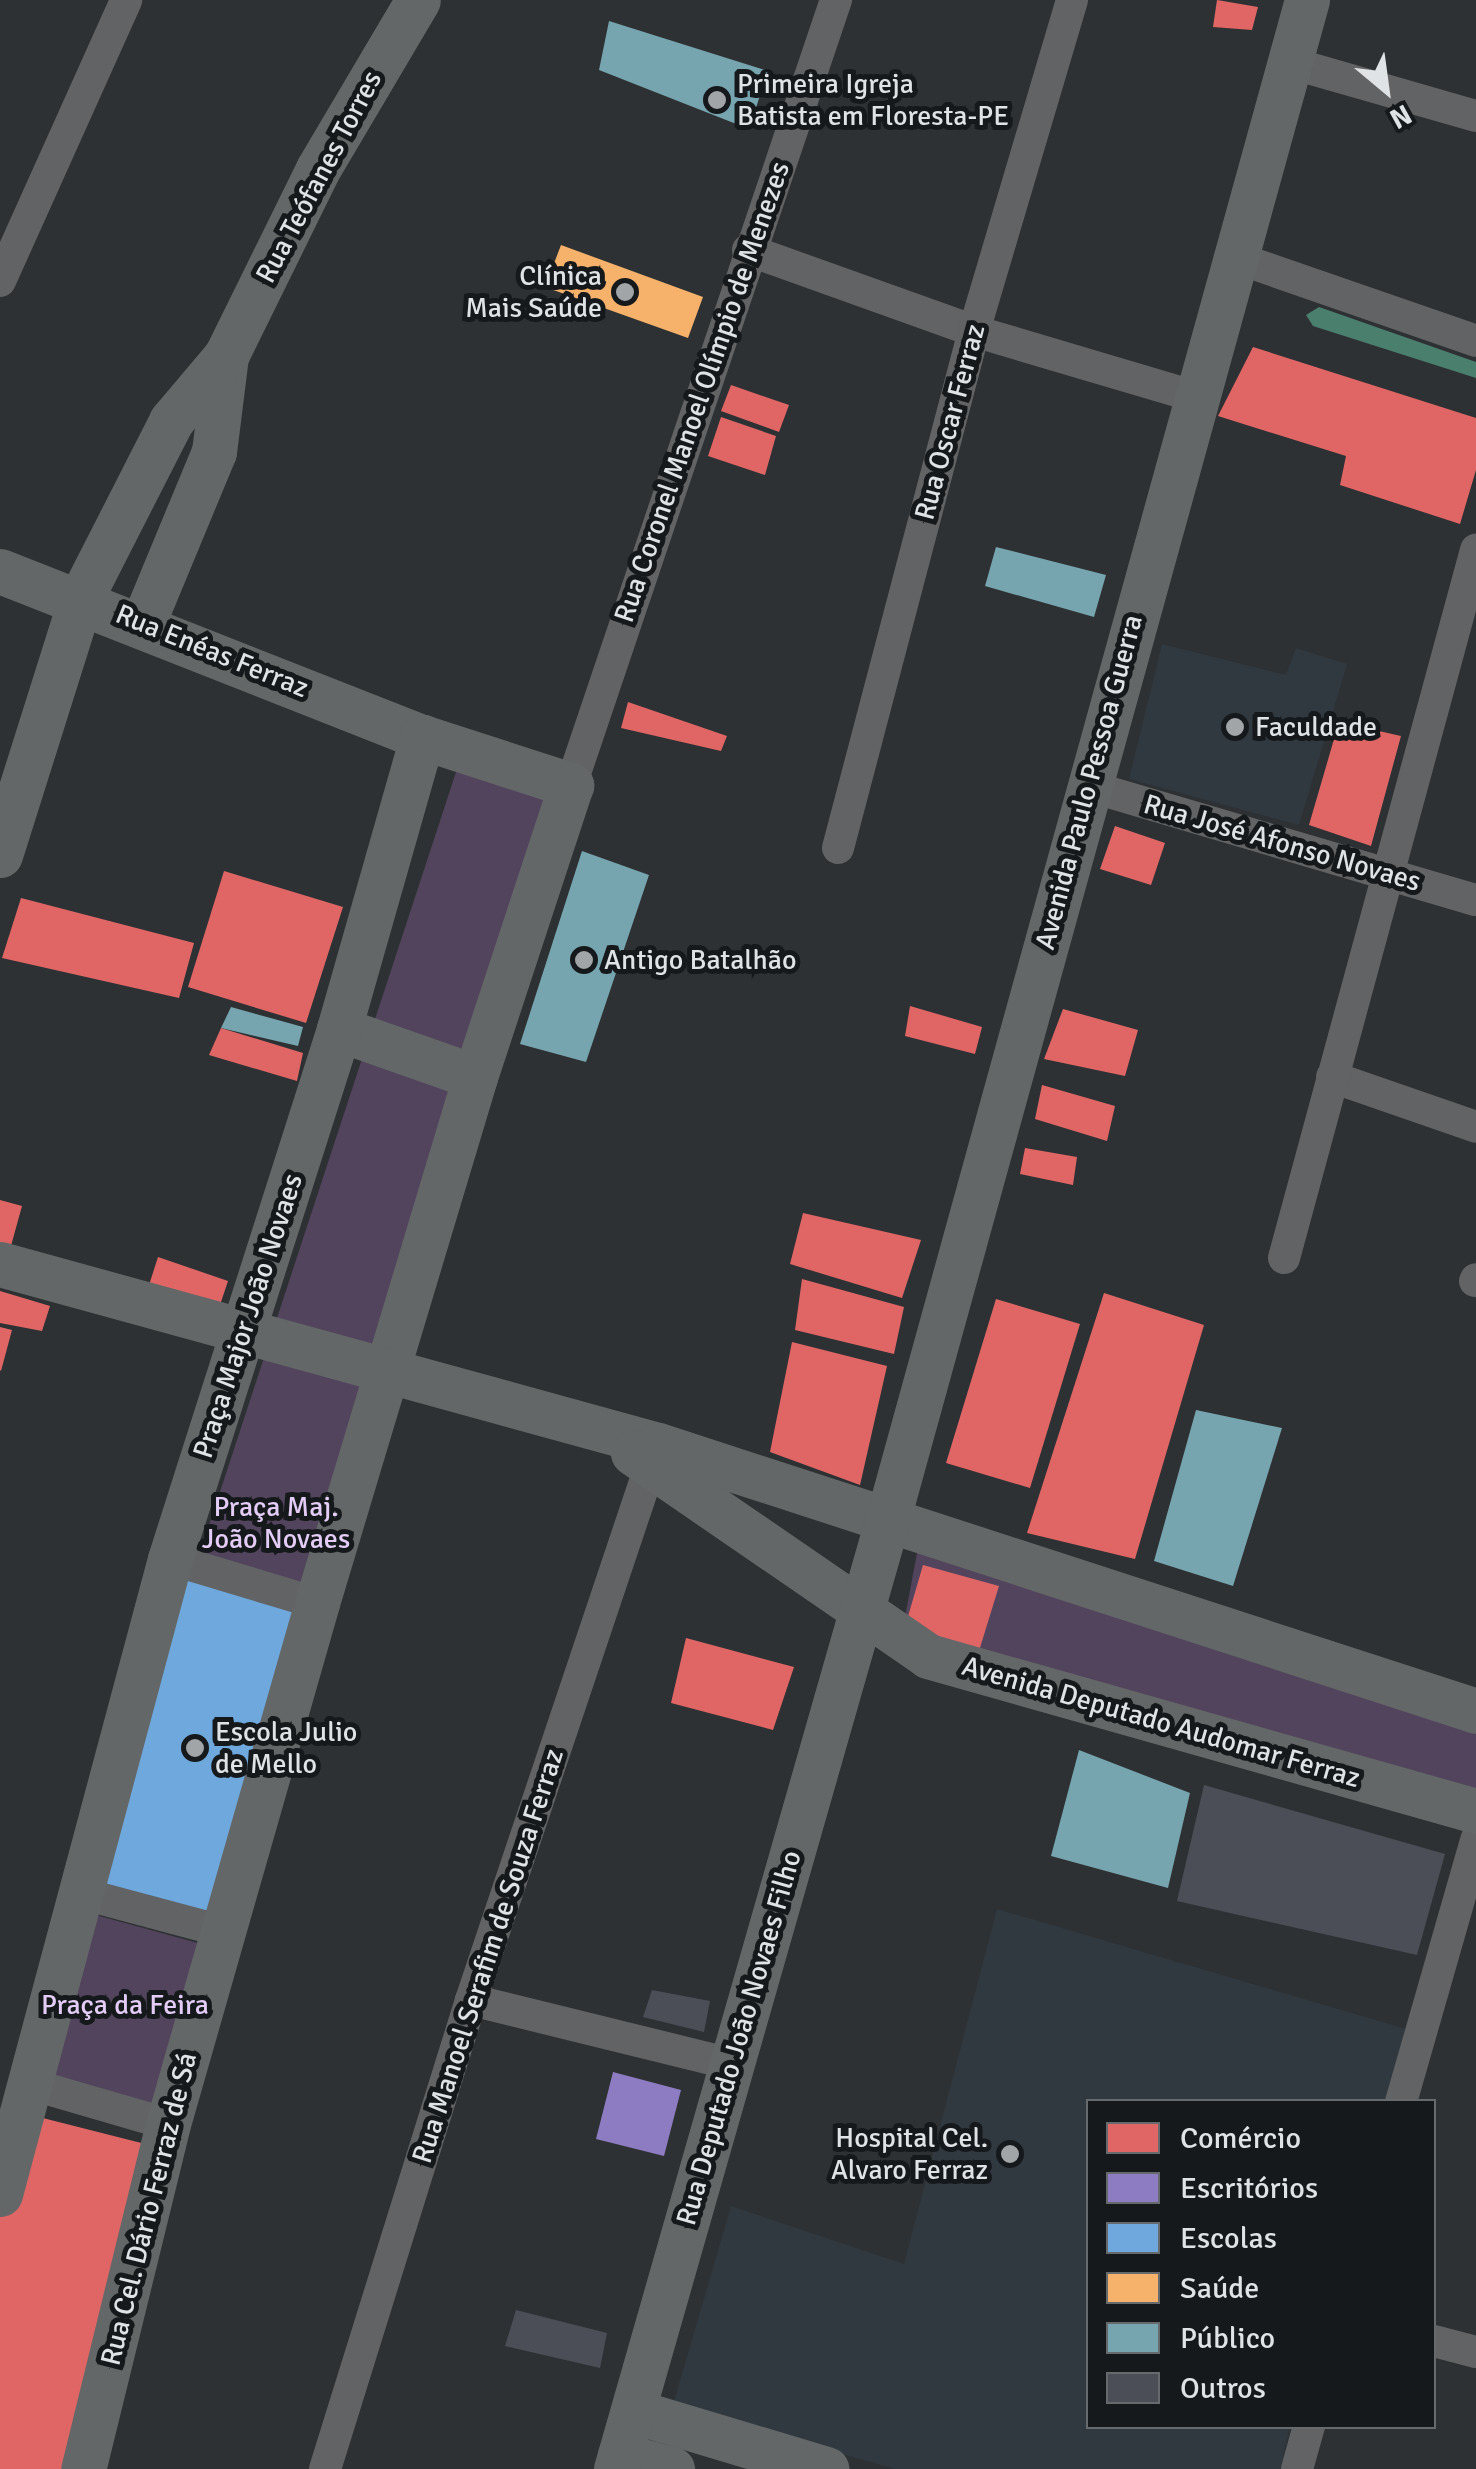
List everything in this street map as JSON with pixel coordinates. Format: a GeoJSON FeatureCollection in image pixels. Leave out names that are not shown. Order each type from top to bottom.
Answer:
{"type":"FeatureCollection","features":[{"type":"Feature","properties":{"kind":"street"},"geometry":{"type":"LineString","coordinates":[[0,280],[126,0]]}},
{"type":"Feature","properties":{"kind":"street","name":"Rua Teófanes Torres"},"geometry":{"type":"LineString","coordinates":[[226,356],[318,169],[418,0]]}},
{"type":"Feature","properties":{"kind":"street","name":"Rua Coronel Manoel Olímpio de Menezes"},"geometry":{"type":"LineString","coordinates":[[571,785],[748,250],[836,0]]}},
{"type":"Feature","properties":{"kind":"street","name":"Rua Oscar Ferraz"},"geometry":{"type":"LineString","coordinates":[[838,848],[974,331],[1072,0]]}},
{"type":"Feature","properties":{"kind":"street","name":"Avenida Paulo Pessoa Guerra"},"geometry":{"type":"LineString","coordinates":[[874,1564],[1193,396],[1307,0]]}},
{"type":"Feature","properties":{"kind":"street"},"geometry":{"type":"LineString","coordinates":[[1290,64],[1476,116]]}},
{"type":"Feature","properties":{"kind":"street"},"geometry":{"type":"LineString","coordinates":[[748,250],[974,331],[1193,396]]}},
{"type":"Feature","properties":{"kind":"street"},"geometry":{"type":"LineString","coordinates":[[1234,258],[1476,342]]}},
{"type":"Feature","properties":{"kind":"street"},"geometry":{"type":"LineString","coordinates":[[0,854],[81,598],[171,420],[226,356]]}},
{"type":"Feature","properties":{"kind":"street"},"geometry":{"type":"LineString","coordinates":[[143,623],[214,452],[226,356]]}},
{"type":"Feature","properties":{"kind":"street"},"geometry":{"type":"LineString","coordinates":[[1284,1258],[1476,550]]}},
{"type":"Feature","properties":{"kind":"street","name":"Rua Enéas Ferraz"},"geometry":{"type":"LineString","coordinates":[[0,571],[81,598],[422,736],[571,785]]}},
{"type":"Feature","properties":{"kind":"street","name":"Praça Major João Novaes"},"geometry":{"type":"LineString","coordinates":[[170,1559],[339,1029],[422,736]]}},
{"type":"Feature","properties":{"kind":"street"},"geometry":{"type":"LineString","coordinates":[[0,2194],[170,1559],[316,1603],[475,1077],[571,785]]}},
{"type":"Feature","properties":{"kind":"street","name":"Rua José Afonso Novaes"},"geometry":{"type":"LineString","coordinates":[[1088,786],[1476,900]]}},
{"type":"Feature","properties":{"kind":"street"},"geometry":{"type":"LineString","coordinates":[[339,1029],[475,1077]]}},
{"type":"Feature","properties":{"kind":"street"},"geometry":{"type":"LineString","coordinates":[[1332,1078],[1476,1127]]}},
{"type":"Feature","properties":{"kind":"street"},"geometry":{"type":"LineString","coordinates":[[0,1264],[244,1329],[385,1374],[596,1430],[654,1454],[888,1518],[1476,1712]]}},
{"type":"Feature","properties":{"kind":"street","name":"Avenida Deputado Audomar Ferraz"},"geometry":{"type":"LineString","coordinates":[[654,1454],[928,1656],[1476,1810]]}},
{"type":"Feature","properties":{"kind":"street","name":"Rua Manoel Serafim de Souza Ferraz"},"geometry":{"type":"LineString","coordinates":[[325,2469],[471,2000],[654,1454]]}},
{"type":"Feature","properties":{"kind":"street","name":"Rua Deputado João Novaes Filho"},"geometry":{"type":"LineString","coordinates":[[618,2462],[874,1564]]}},
{"type":"Feature","properties":{"kind":"street","name":"Rua Cel. Dário Ferraz de Sá"},"geometry":{"type":"LineString","coordinates":[[82,2469],[168,2124],[316,1603]]}},
{"type":"Feature","properties":{"kind":"street"},"geometry":{"type":"LineString","coordinates":[[1402,2099],[1476,1840]]}},
{"type":"Feature","properties":{"kind":"street"},"geometry":{"type":"LineString","coordinates":[[80,1893],[222,1931]]}},
{"type":"Feature","properties":{"kind":"street"},"geometry":{"type":"LineString","coordinates":[[471,2000],[732,2064]]}},
{"type":"Feature","properties":{"kind":"street"},"geometry":{"type":"LineString","coordinates":[[30,2084],[168,2124]]}},
{"type":"Feature","properties":{"kind":"street"},"geometry":{"type":"LineString","coordinates":[[1436,2342],[1476,2352]]}},
{"type":"Feature","properties":{"kind":"street"},"geometry":{"type":"LineString","coordinates":[[632,2411],[826,2469]]}},
{"type":"Feature","properties":{"kind":"street"},"geometry":{"type":"LineString","coordinates":[[1297,2469],[1308,2429]]}},
{"type":"Feature","properties":{"kind":"street"},"geometry":{"type":"LineString","coordinates":[[618,2462],[672,2469]]}},
{"type":"Feature","properties":{"kind":"shaded area"},"geometry":{"type":"Polygon","coordinates":[[[1319,307],[1476,362],[1476,378],[1313,326],[1306,315],[1319,307]]]}},
{"type":"Feature","properties":{"kind":"shaded area","name":"Faculdade"},"geometry":{"type":"Polygon","coordinates":[[[1162,644],[1286,675],[1296,648],[1347,664],[1299,825],[1129,779],[1162,644]]]}},
{"type":"Feature","properties":{"kind":"shaded area","name":"Hospital Cel. Alvaro Ferraz"},"geometry":{"type":"Polygon","coordinates":[[[997,1909],[1423,2034],[1400,2099],[1086,2099],[1086,2429],[1290,2429],[1280,2469],[895,2469],[673,2405],[731,2206],[904,2264],[997,1909]]]}},
{"type":"Feature","properties":{"kind":"green space","name":"Praça Maj. João Novaes"},"geometry":{"type":"Polygon","coordinates":[[[459,763],[562,801],[317,1603],[196,1565],[459,763]]]}},
{"type":"Feature","properties":{"kind":"green space"},"geometry":{"type":"Polygon","coordinates":[[[922,1527],[1476,1694],[1476,1812],[900,1643],[922,1527]]]}},
{"type":"Feature","properties":{"kind":"green space","name":"Praça da Feira"},"geometry":{"type":"Polygon","coordinates":[[[96,1915],[205,1945],[157,2110],[42,2076],[96,1915]]]}},
{"type":"Feature","properties":{"kind":"building: Comércio"},"geometry":{"type":"Polygon","coordinates":[[[1217,0],[1258,7],[1252,30],[1213,27],[1217,0]]]}},
{"type":"Feature","properties":{"kind":"building: Comércio"},"geometry":{"type":"Polygon","coordinates":[[[1253,347],[1476,418],[1476,470],[1460,524],[1340,485],[1346,456],[1218,416],[1253,347]]]}},
{"type":"Feature","properties":{"kind":"building: Comércio"},"geometry":{"type":"Polygon","coordinates":[[[731,385],[789,405],[779,432],[721,411],[731,385]]]}},
{"type":"Feature","properties":{"kind":"building: Comércio"},"geometry":{"type":"Polygon","coordinates":[[[721,417],[776,436],[765,475],[708,456],[721,417]]]}},
{"type":"Feature","properties":{"kind":"building: Comércio"},"geometry":{"type":"Polygon","coordinates":[[[628,702],[727,736],[721,751],[621,728],[628,702]]]}},
{"type":"Feature","properties":{"kind":"building: Comércio"},"geometry":{"type":"Polygon","coordinates":[[[1339,722],[1401,736],[1371,846],[1309,825],[1339,722]]]}},
{"type":"Feature","properties":{"kind":"building: Comércio"},"geometry":{"type":"Polygon","coordinates":[[[1115,826],[1165,843],[1151,885],[1100,869],[1115,826]]]}},
{"type":"Feature","properties":{"kind":"building: Comércio"},"geometry":{"type":"Polygon","coordinates":[[[224,871],[343,907],[306,1023],[188,987],[224,871]]]}},
{"type":"Feature","properties":{"kind":"building: Comércio"},"geometry":{"type":"Polygon","coordinates":[[[21,898],[194,943],[179,998],[2,958],[21,898]]]}},
{"type":"Feature","properties":{"kind":"building: Comércio"},"geometry":{"type":"Polygon","coordinates":[[[910,1006],[982,1027],[975,1054],[905,1036],[910,1006]]]}},
{"type":"Feature","properties":{"kind":"building: Comércio"},"geometry":{"type":"Polygon","coordinates":[[[1063,1009],[1138,1030],[1125,1076],[1044,1059],[1063,1009]]]}},
{"type":"Feature","properties":{"kind":"building: Comércio"},"geometry":{"type":"Polygon","coordinates":[[[221,1028],[303,1053],[297,1081],[209,1055],[221,1028]]]}},
{"type":"Feature","properties":{"kind":"building: Comércio"},"geometry":{"type":"Polygon","coordinates":[[[1042,1085],[1115,1106],[1107,1141],[1035,1119],[1042,1085]]]}},
{"type":"Feature","properties":{"kind":"building: Comércio"},"geometry":{"type":"Polygon","coordinates":[[[1025,1148],[1077,1157],[1073,1185],[1020,1174],[1025,1148]]]}},
{"type":"Feature","properties":{"kind":"building: Comércio"},"geometry":{"type":"Polygon","coordinates":[[[0,1200],[22,1206],[9,1253],[0,1251],[0,1200]]]}},
{"type":"Feature","properties":{"kind":"building: Comércio"},"geometry":{"type":"Polygon","coordinates":[[[803,1213],[921,1240],[902,1298],[790,1264],[803,1213]]]}},
{"type":"Feature","properties":{"kind":"building: Comércio"},"geometry":{"type":"Polygon","coordinates":[[[158,1257],[228,1281],[219,1308],[149,1285],[158,1257]]]}},
{"type":"Feature","properties":{"kind":"building: Comércio"},"geometry":{"type":"Polygon","coordinates":[[[802,1279],[904,1307],[894,1354],[795,1330],[802,1279]]]}},
{"type":"Feature","properties":{"kind":"building: Comércio"},"geometry":{"type":"Polygon","coordinates":[[[0,1291],[50,1306],[42,1331],[0,1323],[0,1291]]]}},
{"type":"Feature","properties":{"kind":"building: Comércio"},"geometry":{"type":"Polygon","coordinates":[[[1104,1293],[1204,1325],[1135,1559],[1027,1533],[1104,1293]]]}},
{"type":"Feature","properties":{"kind":"building: Comércio"},"geometry":{"type":"Polygon","coordinates":[[[996,1299],[1080,1324],[1030,1488],[946,1463],[996,1299]]]}},
{"type":"Feature","properties":{"kind":"building: Comércio"},"geometry":{"type":"Polygon","coordinates":[[[0,1327],[12,1330],[1,1371],[0,1370],[0,1327]]]}},
{"type":"Feature","properties":{"kind":"building: Comércio"},"geometry":{"type":"Polygon","coordinates":[[[792,1342],[887,1366],[860,1485],[770,1452],[792,1342]]]}},
{"type":"Feature","properties":{"kind":"building: Comércio"},"geometry":{"type":"Polygon","coordinates":[[[923,1565],[999,1586],[979,1651],[904,1630],[923,1565]]]}},
{"type":"Feature","properties":{"kind":"building: Comércio"},"geometry":{"type":"Polygon","coordinates":[[[686,1638],[794,1667],[773,1730],[671,1703],[686,1638]]]}},
{"type":"Feature","properties":{"kind":"building: Comércio"},"geometry":{"type":"Polygon","coordinates":[[[27,2114],[161,2148],[80,2469],[0,2469],[0,2215],[27,2114]]]}},
{"type":"Feature","properties":{"kind":"building: Escritórios"},"geometry":{"type":"Polygon","coordinates":[[[613,2072],[681,2090],[664,2156],[596,2139],[613,2072]]]}},
{"type":"Feature","properties":{"kind":"building: Escolas","name":"Escola Julio de Mello"},"geometry":{"type":"Polygon","coordinates":[[[179,1578],[296,1611],[216,1920],[88,1884],[179,1578]]]}},
{"type":"Feature","properties":{"kind":"building: Saúde","name":"Clínica Mais Saúde"},"geometry":{"type":"Polygon","coordinates":[[[561,245],[703,297],[688,338],[545,287],[561,245]]]}},
{"type":"Feature","properties":{"kind":"building: Público","name":"Primeira Igreja Batista em Floresta-PE"},"geometry":{"type":"Polygon","coordinates":[[[609,21],[768,71],[749,129],[599,70],[609,21]]]}},
{"type":"Feature","properties":{"kind":"building: Público"},"geometry":{"type":"Polygon","coordinates":[[[996,547],[1106,575],[1094,617],[985,586],[996,547]]]}},
{"type":"Feature","properties":{"kind":"building: Público","name":"Antigo Batalhão"},"geometry":{"type":"Polygon","coordinates":[[[582,851],[649,875],[586,1062],[520,1044],[582,851]]]}},
{"type":"Feature","properties":{"kind":"building: Público"},"geometry":{"type":"Polygon","coordinates":[[[231,1007],[303,1027],[298,1046],[221,1028],[231,1007]]]}},
{"type":"Feature","properties":{"kind":"building: Público"},"geometry":{"type":"Polygon","coordinates":[[[1196,1410],[1282,1428],[1233,1586],[1154,1561],[1196,1410]]]}},
{"type":"Feature","properties":{"kind":"building: Público"},"geometry":{"type":"Polygon","coordinates":[[[1079,1750],[1190,1793],[1168,1888],[1051,1856],[1079,1750]]]}},
{"type":"Feature","properties":{"kind":"building: Outros"},"geometry":{"type":"Polygon","coordinates":[[[1204,1785],[1445,1854],[1417,1955],[1177,1901],[1204,1785]]]}},
{"type":"Feature","properties":{"kind":"building: Outros"},"geometry":{"type":"Polygon","coordinates":[[[652,1990],[710,2001],[704,2032],[643,2017],[652,1990]]]}},
{"type":"Feature","properties":{"kind":"building: Outros"},"geometry":{"type":"Polygon","coordinates":[[[516,2310],[607,2333],[600,2368],[505,2346],[516,2310]]]}},
{"type":"Feature","properties":{"kind":"place","name":"Primeira Igreja Batista em Floresta-PE"},"geometry":{"type":"Point","coordinates":[717,100]}},
{"type":"Feature","properties":{"kind":"place","name":"Clínica Mais Saúde"},"geometry":{"type":"Point","coordinates":[625,292]}},
{"type":"Feature","properties":{"kind":"place","name":"Faculdade"},"geometry":{"type":"Point","coordinates":[1235,727]}},
{"type":"Feature","properties":{"kind":"place","name":"Antigo Batalhão"},"geometry":{"type":"Point","coordinates":[584,960]}},
{"type":"Feature","properties":{"kind":"place","name":"Escola Julio de Mello"},"geometry":{"type":"Point","coordinates":[195,1748]}},
{"type":"Feature","properties":{"kind":"place","name":"Hospital Cel. Alvaro Ferraz"},"geometry":{"type":"Point","coordinates":[1010,2154]}}]}
